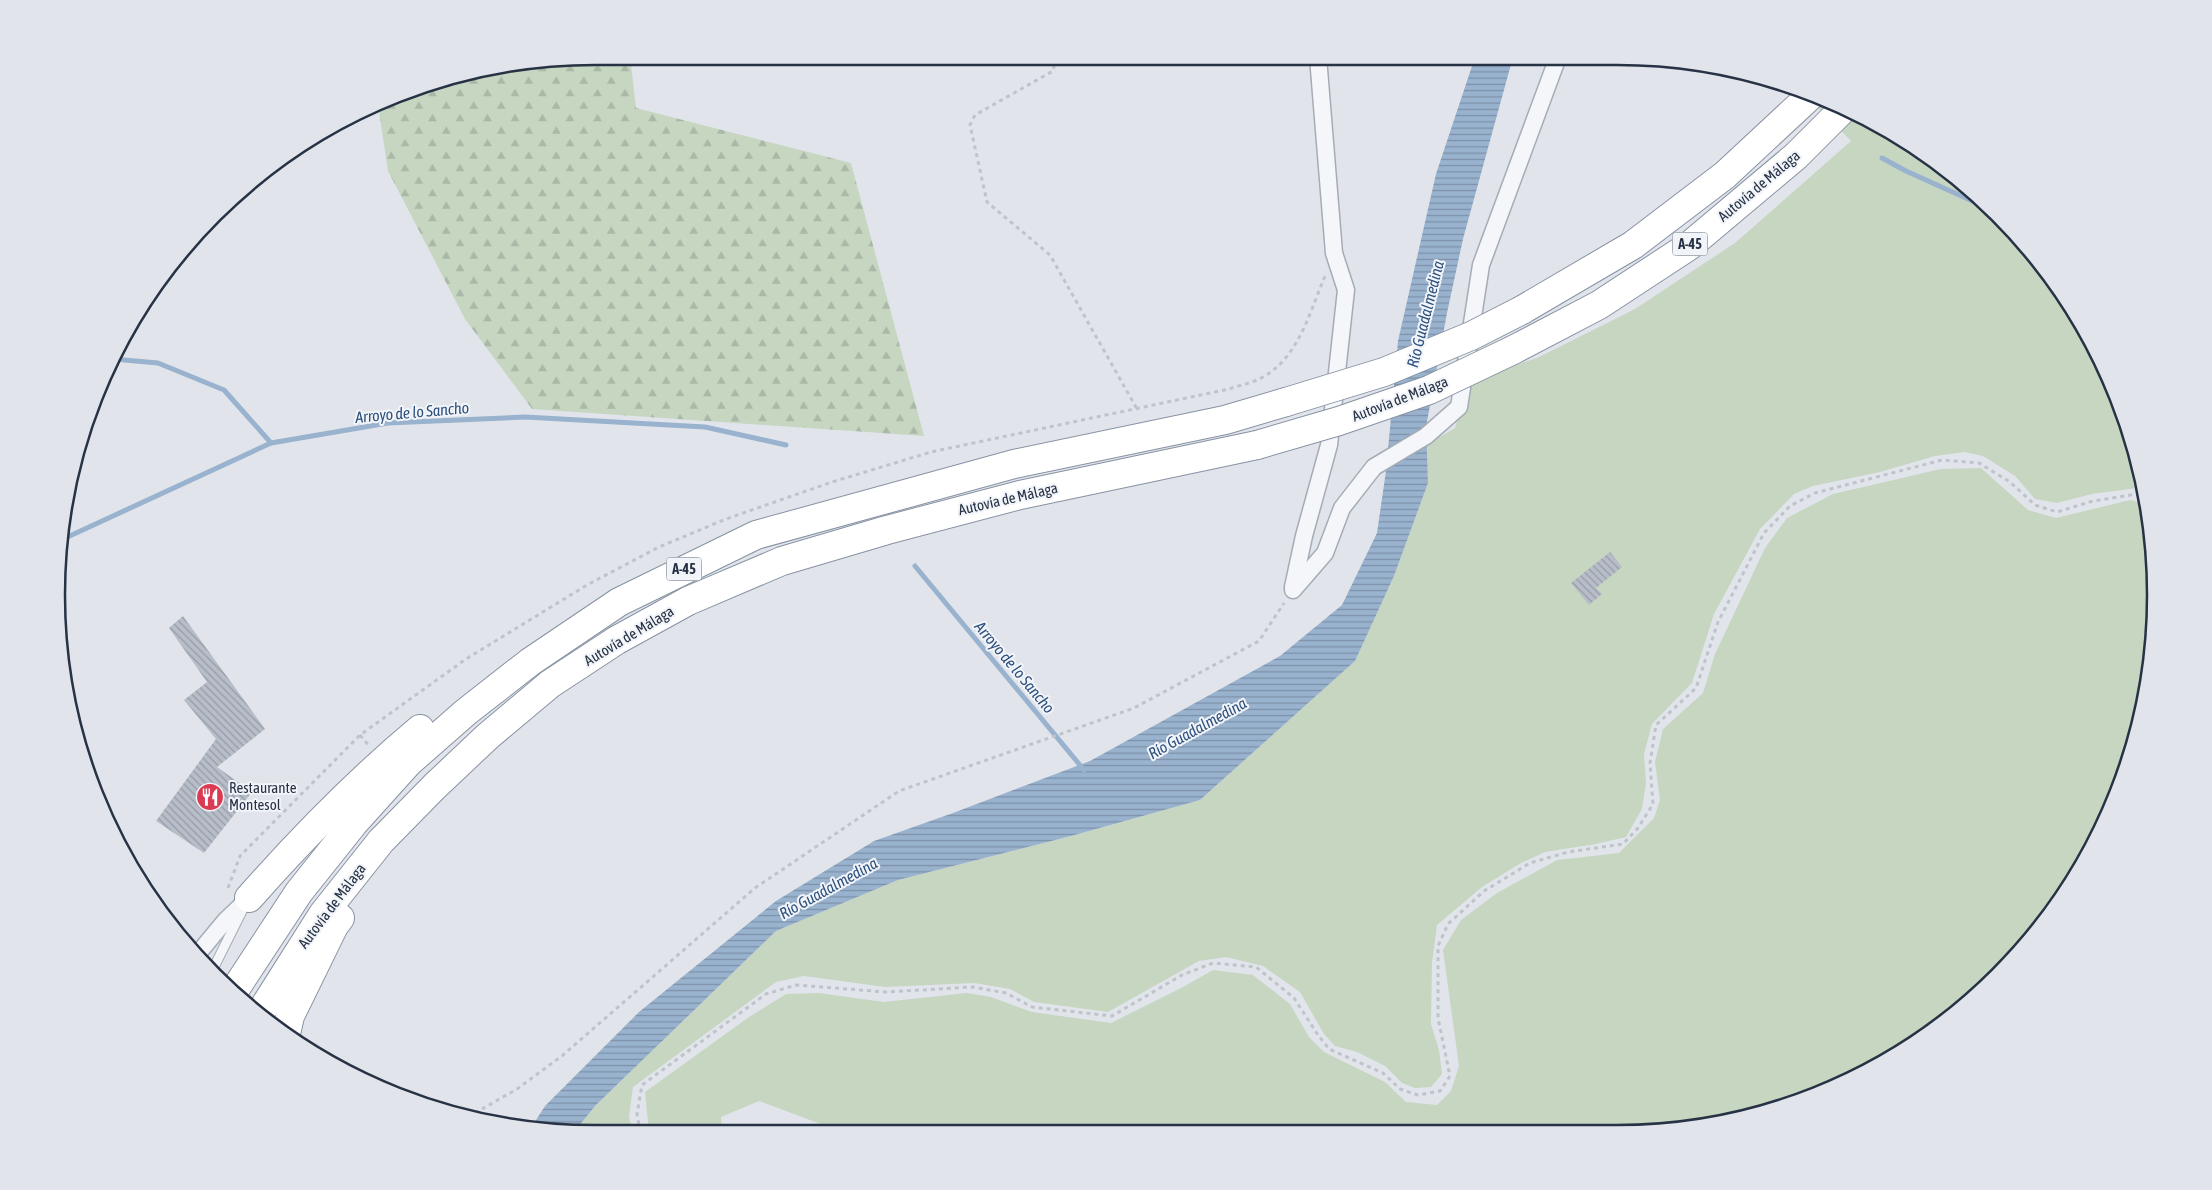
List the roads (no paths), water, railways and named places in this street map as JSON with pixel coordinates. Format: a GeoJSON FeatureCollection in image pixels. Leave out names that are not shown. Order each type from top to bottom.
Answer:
{"type":"FeatureCollection","features":[{"type":"Feature","properties":{"kind":"highway","name":"Autovía de Málaga"},"geometry":{"type":"LineString","coordinates":[[238,986],[299,892],[354,823],[409,762],[466,712],[576,630],[619,602],[756,535],[1014,464],[1225,420],[1384,372],[1472,336],[1522,310],[1633,245],[1725,175],[1806,100]]}},
{"type":"Feature","properties":{"kind":"highway","name":"Autovía de Málaga"},"geometry":{"type":"LineString","coordinates":[[264,1008],[323,914],[381,841],[488,736],[550,684],[618,640],[688,601],[782,561],[887,530],[1020,495],[1257,445],[1340,421],[1430,390],[1513,350],[1599,305],[1688,246],[1796,156],[1838,114]]}},
{"type":"Feature","properties":{"kind":"highway"},"geometry":{"type":"LineString","coordinates":[[249,898],[285,858],[382,761],[446,707],[505,660],[535,642],[576,630]]}},
{"type":"Feature","properties":{"kind":"highway"},"geometry":{"type":"LineString","coordinates":[[288,1026],[290,1016],[334,926],[392,850],[443,795],[488,736]]}},
{"type":"Feature","properties":{"kind":"street"},"geometry":{"type":"LineString","coordinates":[[1319,65],[1334,253],[1346,290],[1329,445],[1304,536],[1293,590],[1325,553],[1342,508],[1374,467],[1426,436],[1459,407],[1481,265],[1555,65]]}},
{"type":"Feature","properties":{"kind":"street"},"geometry":{"type":"LineString","coordinates":[[202,949],[224,921],[249,898]]}},
{"type":"Feature","properties":{"kind":"lane"},"geometry":{"type":"LineString","coordinates":[[215,965],[249,898]]}},
{"type":"Feature","properties":{"kind":"water","name":"Río Guadalmedina"},"geometry":{"type":"Polygon","coordinates":[[[1472,65],[1511,65],[1463,239],[1447,313],[1426,427],[1428,483],[1394,576],[1355,661],[1200,800],[1071,836],[898,880],[776,931],[596,1105],[580,1125],[535,1121],[545,1106],[639,1012],[776,901],[874,841],[1090,761],[1280,656],[1342,605],[1377,533],[1386,471],[1398,341],[1436,174],[1472,65]]]}},
{"type":"Feature","properties":{"kind":"waterway"},"geometry":{"type":"LineString","coordinates":[[1882,158],[1968,199]]}},
{"type":"Feature","properties":{"kind":"waterway"},"geometry":{"type":"LineString","coordinates":[[121,360],[158,363],[224,390],[271,443]]}},
{"type":"Feature","properties":{"kind":"waterway","name":"Arroyo de lo Sancho"},"geometry":{"type":"LineString","coordinates":[[69,536],[271,443],[388,423],[525,417],[705,427],[786,445]]}},
{"type":"Feature","properties":{"kind":"waterway","name":"Arroyo de lo Sancho"},"geometry":{"type":"LineString","coordinates":[[915,566],[1084,770]]}},
{"type":"Feature","properties":{"kind":"place","name":"Restaurante Montesol"},"geometry":{"type":"Point","coordinates":[210,797]}}]}
